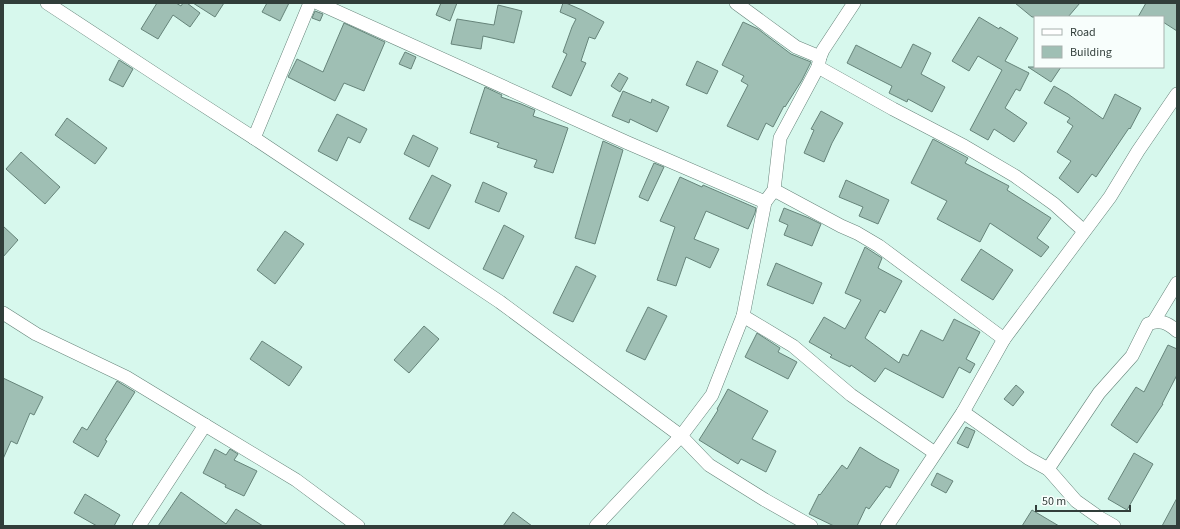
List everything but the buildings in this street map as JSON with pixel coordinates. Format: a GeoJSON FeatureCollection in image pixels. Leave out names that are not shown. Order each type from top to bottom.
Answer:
{"type":"FeatureCollection","features":[{"type":"Feature","properties":{"kind":"street"},"geometry":{"type":"LineString","coordinates":[[47,3],[254,138],[500,302],[680,436],[709,465],[765,500],[811,526]]}},
{"type":"Feature","properties":{"kind":"street"},"geometry":{"type":"LineString","coordinates":[[254,138],[310,3]]}},
{"type":"Feature","properties":{"kind":"street"},"geometry":{"type":"LineString","coordinates":[[318,3],[628,143],[764,202]]}},
{"type":"Feature","properties":{"kind":"street"},"geometry":{"type":"LineString","coordinates":[[736,3],[819,62],[893,109],[964,146],[1015,176],[1054,204],[1084,231]]}},
{"type":"Feature","properties":{"kind":"street"},"geometry":{"type":"LineString","coordinates":[[596,526],[680,436],[712,395],[744,316],[764,202],[774,190],[780,138],[835,32],[854,3]]}},
{"type":"Feature","properties":{"kind":"street"},"geometry":{"type":"LineString","coordinates":[[887,526],[963,412],[1004,339],[1110,197],[1138,150],[1177,94]]}},
{"type":"Feature","properties":{"kind":"street"},"geometry":{"type":"LineString","coordinates":[[774,190],[879,246],[1004,339]]}},
{"type":"Feature","properties":{"kind":"street"},"geometry":{"type":"LineString","coordinates":[[1154,321],[1177,283]]}},
{"type":"Feature","properties":{"kind":"street"},"geometry":{"type":"LineString","coordinates":[[3,313],[36,334],[126,378],[205,424],[296,480],[358,526]]}},
{"type":"Feature","properties":{"kind":"street"},"geometry":{"type":"LineString","coordinates":[[744,316],[793,346],[851,396],[935,453]]}},
{"type":"Feature","properties":{"kind":"street"},"geometry":{"type":"LineString","coordinates":[[1048,469],[1099,393],[1132,356],[1148,324],[1154,321],[1161,321],[1177,331]]}},
{"type":"Feature","properties":{"kind":"street"},"geometry":{"type":"LineString","coordinates":[[963,412],[1028,458],[1048,469],[1076,501],[1114,526]]}},
{"type":"Feature","properties":{"kind":"street"},"geometry":{"type":"LineString","coordinates":[[140,526],[205,424]]}}]}
